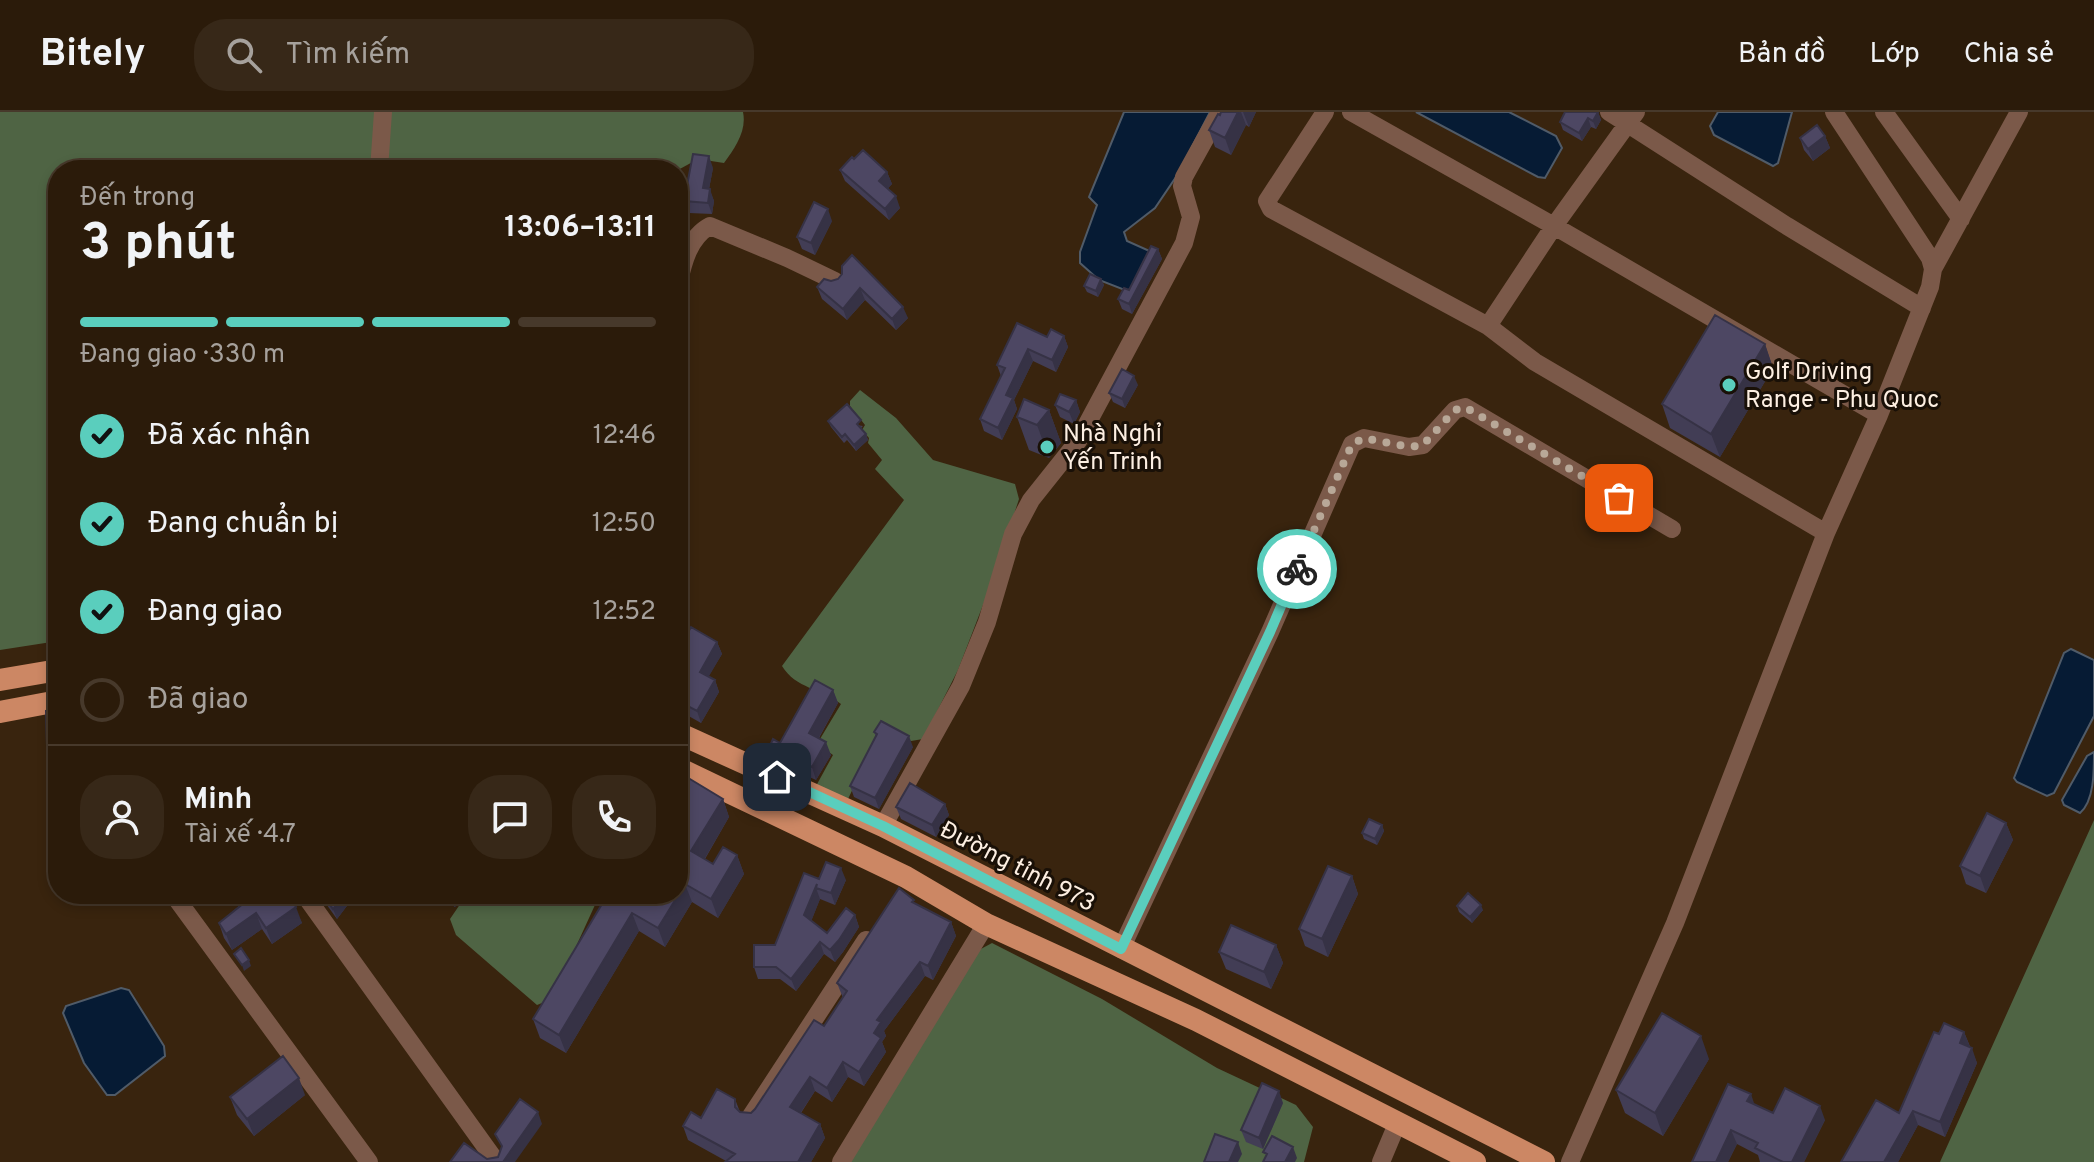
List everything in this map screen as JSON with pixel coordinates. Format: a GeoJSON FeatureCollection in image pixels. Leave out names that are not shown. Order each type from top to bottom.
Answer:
{"type":"FeatureCollection","features":[{"type":"Feature","properties":{"kind":"main road"},"geometry":{"type":"LineString","coordinates":[[0,680],[48,672]]}},
{"type":"Feature","properties":{"kind":"main road"},"geometry":{"type":"LineString","coordinates":[[0,712],[48,703]]}},
{"type":"Feature","properties":{"kind":"main road","name":"Đường tỉnh 973"},"geometry":{"type":"LineString","coordinates":[[688,738],[883,826],[1544,1162]]}},
{"type":"Feature","properties":{"kind":"main road"},"geometry":{"type":"LineString","coordinates":[[688,773],[902,884],[1196,1020],[1475,1162]]}},
{"type":"Feature","properties":{"kind":"street"},"geometry":{"type":"LineString","coordinates":[[380,160],[383,112]]}},
{"type":"Feature","properties":{"kind":"street"},"geometry":{"type":"LineString","coordinates":[[883,826],[961,686],[987,622],[1013,534],[1031,500],[1078,441],[1184,243],[1191,217],[1182,186],[1184,177],[1220,112]]}},
{"type":"Feature","properties":{"kind":"street"},"geometry":{"type":"LineString","coordinates":[[1325,112],[1267,201],[1271,209],[1488,326],[1535,362],[1826,533]]}},
{"type":"Feature","properties":{"kind":"street"},"geometry":{"type":"LineString","coordinates":[[1351,112],[1879,415]]}},
{"type":"Feature","properties":{"kind":"street"},"geometry":{"type":"LineString","coordinates":[[1609,112],[1633,117],[1787,226],[1922,308]]}},
{"type":"Feature","properties":{"kind":"street"},"geometry":{"type":"LineString","coordinates":[[1834,112],[1924,249],[1933,269]]}},
{"type":"Feature","properties":{"kind":"street"},"geometry":{"type":"LineString","coordinates":[[1884,112],[1961,219]]}},
{"type":"Feature","properties":{"kind":"street"},"geometry":{"type":"LineString","coordinates":[[1570,1162],[1675,923],[1826,533],[1879,415],[1922,308],[1933,269],[2019,112]]}},
{"type":"Feature","properties":{"kind":"street"},"geometry":{"type":"LineString","coordinates":[[1488,326],[1554,226],[1633,117]]}},
{"type":"Feature","properties":{"kind":"street"},"geometry":{"type":"LineString","coordinates":[[688,251],[700,233],[710,226],[835,281]]}},
{"type":"Feature","properties":{"kind":"street"},"geometry":{"type":"LineString","coordinates":[[1121,949],[1270,632],[1352,444],[1364,438],[1409,447],[1423,445],[1455,410],[1465,407],[1672,529]]}},
{"type":"Feature","properties":{"kind":"street"},"geometry":{"type":"LineString","coordinates":[[180,904],[369,1162]]}},
{"type":"Feature","properties":{"kind":"street"},"geometry":{"type":"LineString","coordinates":[[311,904],[495,1160]]}},
{"type":"Feature","properties":{"kind":"street"},"geometry":{"type":"LineString","coordinates":[[841,1162],[986,924]]}},
{"type":"Feature","properties":{"kind":"street"},"geometry":{"type":"LineString","coordinates":[[751,1116],[872,930]]}},
{"type":"Feature","properties":{"kind":"street"},"geometry":{"type":"LineString","coordinates":[[1381,1162],[1397,1124]]}},
{"type":"Feature","properties":{"kind":"green space"},"geometry":{"type":"Polygon","coordinates":[[[0,112],[743,112],[739,139],[724,163],[698,159],[688,164],[688,160],[48,160],[48,643],[0,650],[0,112]]]}},
{"type":"Feature","properties":{"kind":"green space"},"geometry":{"type":"Polygon","coordinates":[[[860,390],[896,418],[933,460],[1015,484],[1019,499],[958,670],[923,739],[911,741],[881,730],[848,799],[816,786],[833,755],[817,744],[841,704],[794,679],[782,666],[904,500],[875,469],[882,460],[868,443],[869,438],[862,430],[865,425],[850,406],[850,401],[860,390]]]}},
{"type":"Feature","properties":{"kind":"green space"},"geometry":{"type":"Polygon","coordinates":[[[2094,820],[2094,1162],[1940,1162],[2094,820]]]}},
{"type":"Feature","properties":{"kind":"green space"},"geometry":{"type":"Polygon","coordinates":[[[460,904],[595,904],[552,999],[537,1005],[456,935],[450,919],[460,904]]]}},
{"type":"Feature","properties":{"kind":"green space"},"geometry":{"type":"Polygon","coordinates":[[[992,943],[1102,999],[1217,1068],[1296,1105],[1313,1127],[1304,1162],[850,1162],[979,950],[992,943]]]}},
{"type":"Feature","properties":{"kind":"water"},"geometry":{"type":"Polygon","coordinates":[[[1124,112],[1210,112],[1178,174],[1155,208],[1124,232],[1127,241],[1154,253],[1135,294],[1099,280],[1080,263],[1080,252],[1097,205],[1089,197],[1124,112]]]}},
{"type":"Feature","properties":{"kind":"water"},"geometry":{"type":"Polygon","coordinates":[[[1416,112],[1509,112],[1556,136],[1562,148],[1545,178],[1538,177],[1416,112]]]}},
{"type":"Feature","properties":{"kind":"water"},"geometry":{"type":"Polygon","coordinates":[[[1718,112],[1792,112],[1778,163],[1773,166],[1714,135],[1710,126],[1718,112]]]}},
{"type":"Feature","properties":{"kind":"water"},"geometry":{"type":"Polygon","coordinates":[[[2071,649],[2094,660],[2094,716],[2054,793],[2047,796],[2014,778],[2064,653],[2071,649]]]}},
{"type":"Feature","properties":{"kind":"water"},"geometry":{"type":"Polygon","coordinates":[[[2094,752],[2091,794],[2080,813],[2064,805],[2062,800],[2087,756],[2094,752]]]}},
{"type":"Feature","properties":{"kind":"water"},"geometry":{"type":"Polygon","coordinates":[[[121,988],[129,990],[164,1046],[165,1056],[115,1095],[107,1095],[84,1063],[63,1013],[66,1006],[121,988]]]}},
{"type":"Feature","properties":{"kind":"building"},"geometry":{"type":"Polygon","coordinates":[[[1221,112],[1238,112],[1225,138],[1209,130],[1221,112]]]}},
{"type":"Feature","properties":{"kind":"building"},"geometry":{"type":"Polygon","coordinates":[[[1565,112],[1598,112],[1593,121],[1588,118],[1579,133],[1560,122],[1565,112]]]}},
{"type":"Feature","properties":{"kind":"building"},"geometry":{"type":"Polygon","coordinates":[[[1817,125],[1825,136],[1808,149],[1800,138],[1817,125]]]}},
{"type":"Feature","properties":{"kind":"building"},"geometry":{"type":"Polygon","coordinates":[[[863,150],[887,172],[879,181],[896,196],[885,209],[840,170],[863,150]]]}},
{"type":"Feature","properties":{"kind":"building"},"geometry":{"type":"Polygon","coordinates":[[[693,154],[709,156],[703,188],[710,189],[708,203],[688,201],[693,154]]]}},
{"type":"Feature","properties":{"kind":"building"},"geometry":{"type":"Polygon","coordinates":[[[814,202],[828,209],[811,243],[797,237],[814,202]]]}},
{"type":"Feature","properties":{"kind":"building"},"geometry":{"type":"Polygon","coordinates":[[[1151,246],[1158,249],[1129,304],[1118,299],[1124,288],[1129,290],[1151,246]]]}},
{"type":"Feature","properties":{"kind":"building"},"geometry":{"type":"Polygon","coordinates":[[[852,255],[903,307],[892,319],[860,288],[843,309],[817,287],[824,279],[838,279],[842,266],[852,255]]]}},
{"type":"Feature","properties":{"kind":"building"},"geometry":{"type":"Polygon","coordinates":[[[1090,274],[1101,279],[1096,291],[1084,286],[1090,274]]]}},
{"type":"Feature","properties":{"kind":"building"},"geometry":{"type":"Polygon","coordinates":[[[1715,315],[1765,344],[1711,434],[1662,404],[1715,315]]]}},
{"type":"Feature","properties":{"kind":"building"},"geometry":{"type":"Polygon","coordinates":[[[1017,323],[1047,337],[1051,329],[1064,336],[1052,360],[1028,349],[1006,395],[1013,398],[998,428],[980,419],[1005,368],[997,365],[1017,323]]]}},
{"type":"Feature","properties":{"kind":"building"},"geometry":{"type":"Polygon","coordinates":[[[1122,369],[1134,376],[1122,399],[1109,393],[1122,369]]]}},
{"type":"Feature","properties":{"kind":"building"},"geometry":{"type":"Polygon","coordinates":[[[1060,394],[1076,400],[1069,412],[1055,405],[1060,394]]]}},
{"type":"Feature","properties":{"kind":"building"},"geometry":{"type":"Polygon","coordinates":[[[1024,399],[1049,410],[1037,425],[1017,417],[1024,399]]]}},
{"type":"Feature","properties":{"kind":"building"},"geometry":{"type":"Polygon","coordinates":[[[847,404],[861,420],[857,424],[866,434],[854,445],[828,421],[847,404]]]}},
{"type":"Feature","properties":{"kind":"building"},"geometry":{"type":"Polygon","coordinates":[[[691,627],[717,642],[700,672],[715,680],[697,711],[688,706],[688,632],[691,627]]]}},
{"type":"Feature","properties":{"kind":"building"},"geometry":{"type":"Polygon","coordinates":[[[815,680],[833,690],[809,733],[826,742],[812,767],[769,748],[773,739],[780,743],[815,680]]]}},
{"type":"Feature","properties":{"kind":"building"},"geometry":{"type":"Polygon","coordinates":[[[46,711],[48,711],[48,783],[46,711]]]}},
{"type":"Feature","properties":{"kind":"building"},"geometry":{"type":"Polygon","coordinates":[[[881,721],[909,736],[875,798],[850,786],[881,721]]]}},
{"type":"Feature","properties":{"kind":"building"},"geometry":{"type":"Polygon","coordinates":[[[688,778],[723,799],[691,851],[713,864],[723,847],[737,855],[711,899],[688,886],[688,778]]]}},
{"type":"Feature","properties":{"kind":"building"},"geometry":{"type":"Polygon","coordinates":[[[910,783],[945,804],[932,825],[896,807],[910,783]]]}},
{"type":"Feature","properties":{"kind":"building"},"geometry":{"type":"Polygon","coordinates":[[[1987,813],[2006,823],[1980,876],[1960,866],[1987,813]]]}},
{"type":"Feature","properties":{"kind":"building"},"geometry":{"type":"Polygon","coordinates":[[[1369,819],[1382,825],[1375,839],[1362,833],[1369,819]]]}},
{"type":"Feature","properties":{"kind":"building"},"geometry":{"type":"Polygon","coordinates":[[[826,862],[841,868],[831,893],[816,888],[817,884],[804,915],[827,933],[846,908],[855,915],[839,940],[830,950],[820,942],[791,979],[776,967],[754,967],[754,945],[775,945],[804,873],[819,879],[826,862]]]}},
{"type":"Feature","properties":{"kind":"building"},"geometry":{"type":"Polygon","coordinates":[[[1328,866],[1352,876],[1322,939],[1299,929],[1328,866]]]}},
{"type":"Feature","properties":{"kind":"building"},"geometry":{"type":"Polygon","coordinates":[[[899,888],[914,900],[912,902],[951,922],[928,966],[920,962],[877,1020],[881,1022],[874,1033],[881,1038],[859,1072],[843,1062],[827,1088],[810,1077],[790,1107],[820,1124],[798,1162],[725,1162],[735,1154],[683,1126],[691,1112],[701,1118],[717,1089],[735,1099],[735,1107],[740,1112],[751,1113],[755,1109],[814,1020],[824,1026],[847,991],[837,983],[899,888]]]}},
{"type":"Feature","properties":{"kind":"building"},"geometry":{"type":"Polygon","coordinates":[[[1468,893],[1481,905],[1470,917],[1457,906],[1468,893]]]}},
{"type":"Feature","properties":{"kind":"building"},"geometry":{"type":"Polygon","coordinates":[[[243,904],[294,904],[296,907],[266,928],[256,913],[226,934],[219,923],[243,904]]]}},
{"type":"Feature","properties":{"kind":"building"},"geometry":{"type":"Polygon","coordinates":[[[602,904],[673,904],[658,928],[632,913],[559,1035],[533,1019],[602,904]]]}},
{"type":"Feature","properties":{"kind":"building"},"geometry":{"type":"Polygon","coordinates":[[[1231,925],[1276,945],[1264,972],[1219,952],[1231,925]]]}},
{"type":"Feature","properties":{"kind":"building"},"geometry":{"type":"Polygon","coordinates":[[[241,948],[249,960],[242,965],[234,954],[241,948]]]}},
{"type":"Feature","properties":{"kind":"building"},"geometry":{"type":"Polygon","coordinates":[[[1662,1013],[1701,1036],[1655,1113],[1616,1090],[1662,1013]]]}},
{"type":"Feature","properties":{"kind":"building"},"geometry":{"type":"Polygon","coordinates":[[[1944,1023],[1964,1032],[1960,1043],[1972,1048],[1940,1122],[1913,1111],[1884,1162],[1841,1162],[1876,1100],[1899,1113],[1934,1032],[1939,1034],[1944,1023]]]}},
{"type":"Feature","properties":{"kind":"building"},"geometry":{"type":"Polygon","coordinates":[[[283,1056],[299,1078],[247,1119],[230,1097],[283,1056]]]}},
{"type":"Feature","properties":{"kind":"building"},"geometry":{"type":"Polygon","coordinates":[[[1262,1083],[1279,1091],[1259,1138],[1241,1130],[1262,1083]]]}},
{"type":"Feature","properties":{"kind":"building"},"geometry":{"type":"Polygon","coordinates":[[[1728,1084],[1751,1094],[1747,1101],[1773,1113],[1785,1088],[1820,1106],[1792,1162],[1783,1162],[1755,1148],[1758,1143],[1731,1130],[1716,1162],[1692,1162],[1728,1084]]]}},
{"type":"Feature","properties":{"kind":"building"},"geometry":{"type":"Polygon","coordinates":[[[520,1099],[538,1112],[503,1162],[450,1162],[464,1143],[487,1159],[498,1157],[502,1146],[495,1134],[520,1099]]]}},
{"type":"Feature","properties":{"kind":"building"},"geometry":{"type":"Polygon","coordinates":[[[1215,1134],[1238,1142],[1229,1162],[1204,1162],[1215,1134]]]}},
{"type":"Feature","properties":{"kind":"building"},"geometry":{"type":"Polygon","coordinates":[[[1272,1136],[1293,1147],[1285,1162],[1263,1162],[1267,1154],[1263,1152],[1272,1136]]]}},
{"type":"Feature","properties":{"kind":"way so far"},"geometry":{"type":"LineString","coordinates":[[1297,569],[1352,444],[1364,438],[1409,447],[1423,445],[1455,410],[1465,407],[1619,498]]}},
{"type":"Feature","properties":{"kind":"place","name":"Golf Driving Range - Phu Quoc"},"geometry":{"type":"Point","coordinates":[1729,385]}},
{"type":"Feature","properties":{"kind":"place","name":"Nhà Nghỉ Yến Trinh"},"geometry":{"type":"Point","coordinates":[1047,447]}},
{"type":"Feature","properties":{"kind":"route"},"geometry":{"type":"LineString","coordinates":[[777,777],[883,826],[1121,949],[1297,569]]}}]}
